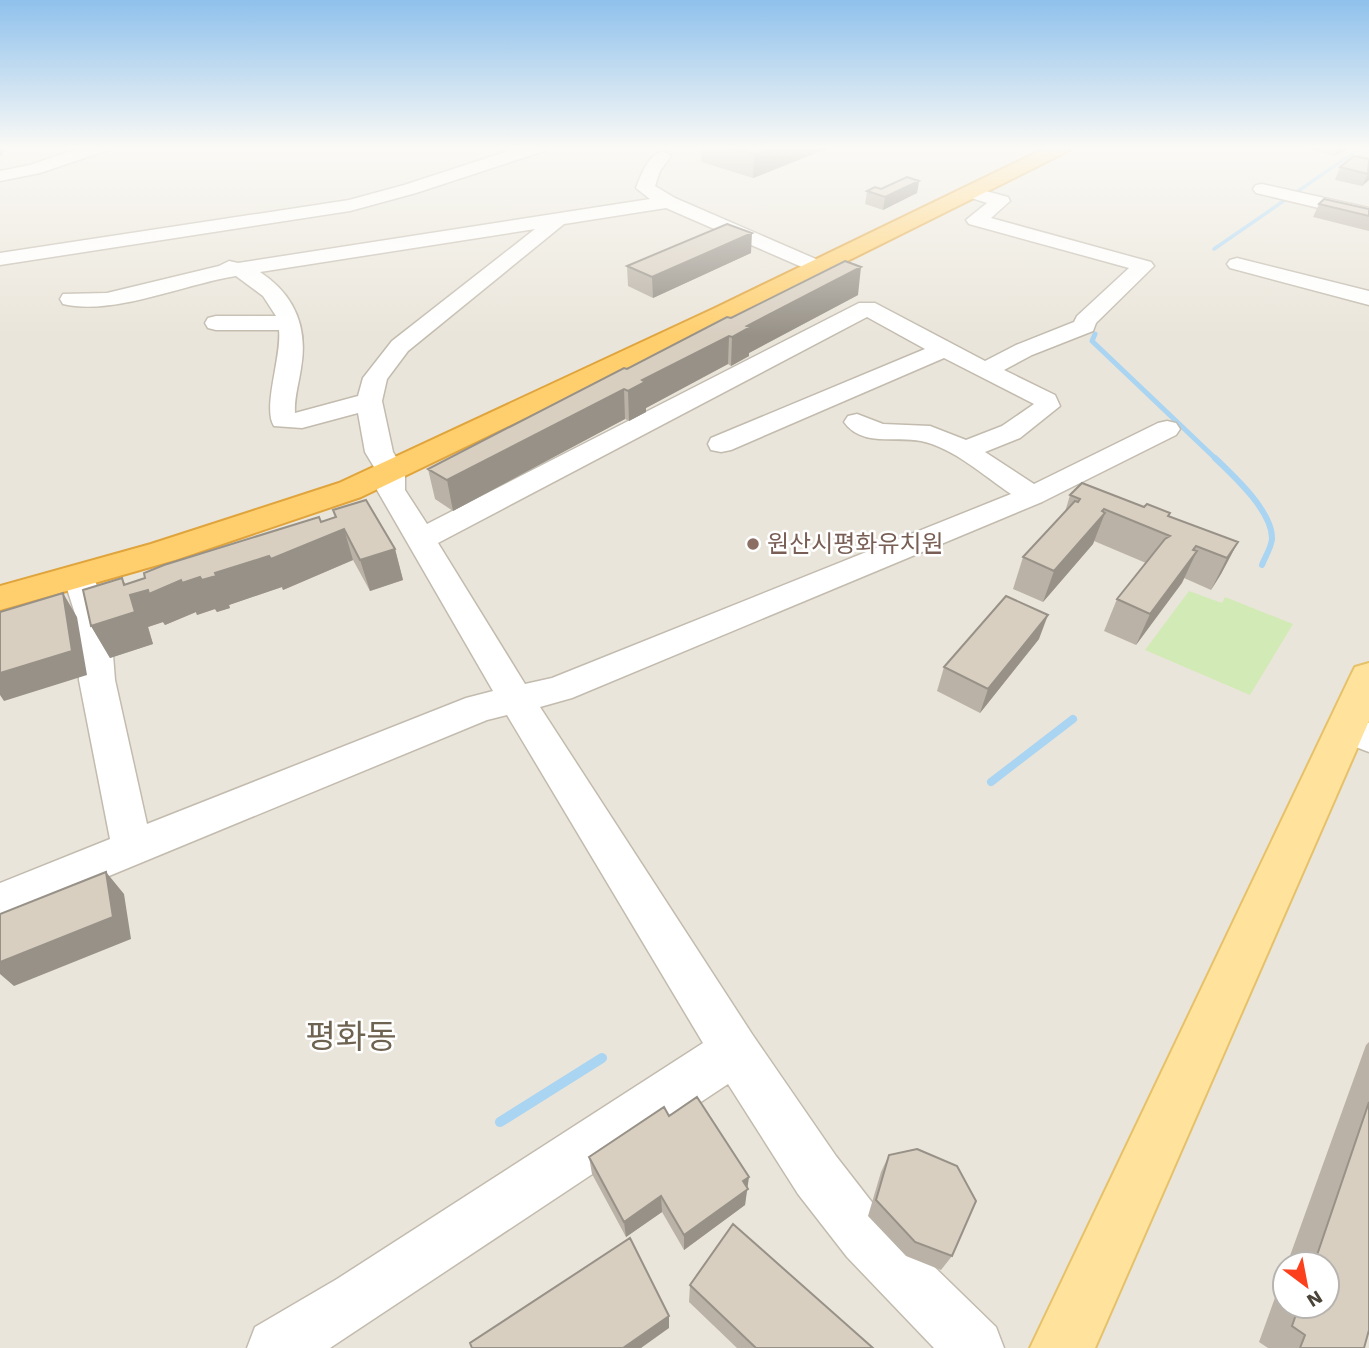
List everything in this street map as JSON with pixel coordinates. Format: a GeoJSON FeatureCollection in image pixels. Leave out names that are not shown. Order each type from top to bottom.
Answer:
{"type":"FeatureCollection","features":[{"type":"Feature","properties":{"kind":"highway"},"geometry":{"type":"LineString","coordinates":[[0,598],[314,503],[391,472],[934,210]]}},
{"type":"Feature","properties":{"kind":"main road"},"geometry":{"type":"LineString","coordinates":[[1062,1348],[1357,733],[1369,677]]}},
{"type":"Feature","properties":{"kind":"street"},"geometry":{"type":"LineString","coordinates":[[0,258],[318,210]]}},
{"type":"Feature","properties":{"kind":"street"},"geometry":{"type":"LineString","coordinates":[[71,299],[107,300],[166,283],[240,269],[615,210]]}},
{"type":"Feature","properties":{"kind":"street"},"geometry":{"type":"LineString","coordinates":[[686,210],[818,267]]}},
{"type":"Feature","properties":{"kind":"street"},"geometry":{"type":"LineString","coordinates":[[984,371],[1024,350],[1085,326],[1084,321],[1144,266],[976,220],[989,210]]}},
{"type":"Feature","properties":{"kind":"street"},"geometry":{"type":"LineString","coordinates":[[1351,210],[1369,214]]}},
{"type":"Feature","properties":{"kind":"street"},"geometry":{"type":"LineString","coordinates":[[560,218],[400,346],[375,378],[369,401],[379,452],[391,472],[391,490],[516,699],[735,1051],[817,1175],[866,1238],[975,1348]]}},
{"type":"Feature","properties":{"kind":"street"},"geometry":{"type":"LineString","coordinates":[[66,248],[149,257]]}},
{"type":"Feature","properties":{"kind":"street"},"geometry":{"type":"LineString","coordinates":[[177,260],[240,269],[261,282],[279,300],[293,333],[293,348],[282,403],[281,414],[284,420],[291,422],[369,401]]}},
{"type":"Feature","properties":{"kind":"street"},"geometry":{"type":"LineString","coordinates":[[1237,264],[1369,298]]}},
{"type":"Feature","properties":{"kind":"street"},"geometry":{"type":"LineString","coordinates":[[420,540],[867,308],[943,350],[1046,400],[1047,406],[1011,432],[965,450]]}},
{"type":"Feature","properties":{"kind":"street"},"geometry":{"type":"LineString","coordinates":[[216,323],[289,323]]}},
{"type":"Feature","properties":{"kind":"street"},"geometry":{"type":"LineString","coordinates":[[721,444],[943,350]]}},
{"type":"Feature","properties":{"kind":"street"},"geometry":{"type":"LineString","coordinates":[[857,422],[879,432],[930,434],[965,450],[1032,496]]}},
{"type":"Feature","properties":{"kind":"street"},"geometry":{"type":"LineString","coordinates":[[0,902],[480,708],[559,689],[1032,496],[1167,429]]}},
{"type":"Feature","properties":{"kind":"street"},"geometry":{"type":"LineString","coordinates":[[79,576],[93,617],[97,680],[132,848]]}},
{"type":"Feature","properties":{"kind":"street"},"geometry":{"type":"LineString","coordinates":[[276,1348],[357,1299],[735,1051]]}},
{"type":"Feature","properties":{"kind":"shaded area"},"geometry":{"type":"Polygon","coordinates":[[[0,210],[1369,210],[1369,1348],[0,1348],[0,210]]]}},
{"type":"Feature","properties":{"kind":"green space"},"geometry":{"type":"Polygon","coordinates":[[[1189,591],[1222,603],[1225,597],[1293,624],[1250,695],[1145,650],[1189,591]]]}},
{"type":"Feature","properties":{"kind":"building"},"geometry":{"type":"Polygon","coordinates":[[[1344,210],[1369,210],[1369,216],[1344,210]]]}},
{"type":"Feature","properties":{"kind":"building"},"geometry":{"type":"Polygon","coordinates":[[[727,224],[752,233],[652,277],[627,266],[727,224]]]}},
{"type":"Feature","properties":{"kind":"building"},"geometry":{"type":"Polygon","coordinates":[[[845,261],[861,267],[747,326],[750,327],[732,337],[729,336],[642,380],[645,382],[628,391],[624,389],[447,480],[428,469],[624,368],[627,369],[727,317],[731,318],[845,261]]]}},
{"type":"Feature","properties":{"kind":"building"},"geometry":{"type":"Polygon","coordinates":[[[1082,483],[1144,507],[1147,504],[1170,513],[1168,516],[1238,542],[1227,558],[1196,546],[1193,550],[1197,551],[1150,614],[1117,599],[1170,536],[1104,509],[1102,511],[1105,513],[1054,571],[1023,557],[1075,501],[1078,502],[1080,499],[1070,495],[1082,483]]]}},
{"type":"Feature","properties":{"kind":"building"},"geometry":{"type":"Polygon","coordinates":[[[366,500],[395,549],[360,560],[344,529],[271,559],[269,556],[215,573],[216,576],[202,580],[200,577],[182,583],[181,580],[149,594],[148,590],[130,595],[135,612],[91,626],[83,590],[122,578],[124,585],[145,578],[144,573],[164,565],[319,517],[321,522],[336,517],[333,510],[366,500]]]}},
{"type":"Feature","properties":{"kind":"building"},"geometry":{"type":"Polygon","coordinates":[[[63,593],[72,651],[0,673],[0,612],[63,593]]]}},
{"type":"Feature","properties":{"kind":"building"},"geometry":{"type":"Polygon","coordinates":[[[1006,596],[1048,615],[988,689],[944,667],[1006,596]]]}},
{"type":"Feature","properties":{"kind":"building"},"geometry":{"type":"Polygon","coordinates":[[[106,872],[113,917],[0,962],[0,914],[106,872]]]}},
{"type":"Feature","properties":{"kind":"building"},"geometry":{"type":"Polygon","coordinates":[[[697,1097],[749,1177],[743,1181],[748,1189],[684,1235],[661,1196],[624,1222],[589,1157],[664,1107],[669,1116],[697,1097]]]}},
{"type":"Feature","properties":{"kind":"building"},"geometry":{"type":"Polygon","coordinates":[[[1369,1102],[1369,1330],[1364,1348],[1300,1348],[1305,1335],[1292,1326],[1294,1320],[1341,1320],[1341,1250],[1319,1250],[1369,1102]]]}},
{"type":"Feature","properties":{"kind":"building"},"geometry":{"type":"Polygon","coordinates":[[[917,1149],[957,1166],[976,1201],[952,1256],[915,1242],[876,1200],[889,1155],[917,1149]]]}},
{"type":"Feature","properties":{"kind":"building"},"geometry":{"type":"Polygon","coordinates":[[[733,1224],[873,1348],[756,1348],[690,1285],[733,1224]]]}},
{"type":"Feature","properties":{"kind":"building"},"geometry":{"type":"Polygon","coordinates":[[[630,1238],[669,1316],[623,1348],[472,1348],[470,1343],[630,1238]]]}},
{"type":"Feature","properties":{"kind":"waterway"},"geometry":{"type":"LineString","coordinates":[[1214,249],[1271,210]]}},
{"type":"Feature","properties":{"kind":"waterway"},"geometry":{"type":"LineString","coordinates":[[1095,334],[1092,341],[1217,460]]}},
{"type":"Feature","properties":{"kind":"waterway"},"geometry":{"type":"LineString","coordinates":[[1215,458],[1251,495],[1266,517],[1272,539],[1262,565]]}},
{"type":"Feature","properties":{"kind":"waterway"},"geometry":{"type":"LineString","coordinates":[[991,782],[1073,719]]}},
{"type":"Feature","properties":{"kind":"waterway"},"geometry":{"type":"LineString","coordinates":[[500,1122],[602,1058]]}},
{"type":"Feature","properties":{"kind":"place","name":"원산시평화유치원"},"geometry":{"type":"Point","coordinates":[753,544]}},
{"type":"Feature","properties":{"kind":"district","name":"평화동"},"geometry":{"type":"Point","coordinates":[351,1036]}}]}
